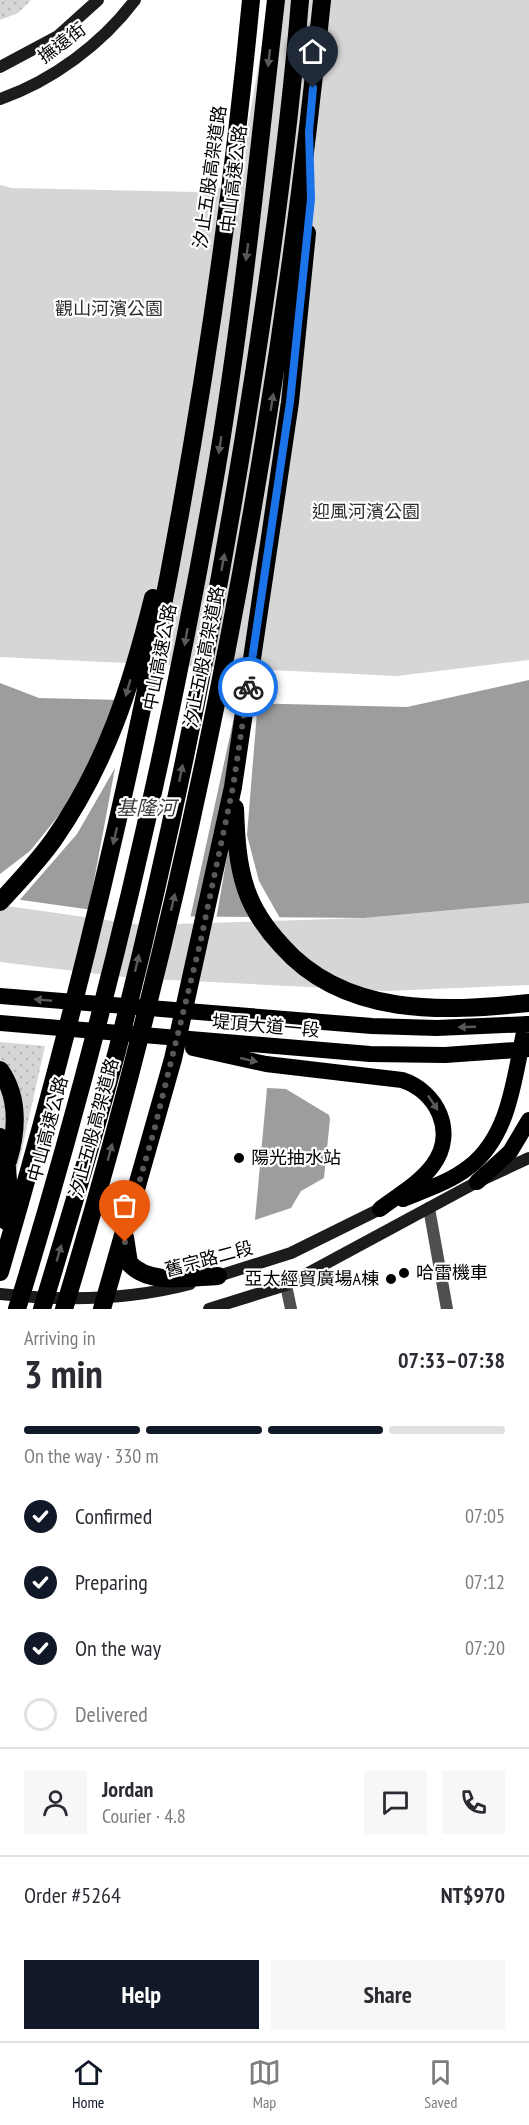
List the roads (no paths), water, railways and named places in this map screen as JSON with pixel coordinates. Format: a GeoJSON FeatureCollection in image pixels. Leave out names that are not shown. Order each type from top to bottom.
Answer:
{"type":"FeatureCollection","features":[{"type":"Feature","properties":{"kind":"highway","name":"汐止五股高架道路"},"geometry":{"type":"LineString","coordinates":[[0,1272],[41,1131],[84,969],[132,762],[200,408],[242,96],[251,0]]}},
{"type":"Feature","properties":{"kind":"highway","name":"中山高速公路"},"geometry":{"type":"LineString","coordinates":[[17,1309],[53,1191],[94,1039],[136,870],[182,656],[217,465],[236,338],[276,0]]}},
{"type":"Feature","properties":{"kind":"highway"},"geometry":{"type":"LineString","coordinates":[[42,1309],[117,1051],[176,797],[206,654],[237,488],[269,272],[300,0]]}},
{"type":"Feature","properties":{"kind":"highway","name":"汐止五股高架道路"},"geometry":{"type":"LineString","coordinates":[[64,1309],[140,1040],[217,705],[248,548],[274,392],[309,132],[322,0]]}},
{"type":"Feature","properties":{"kind":"highway"},"geometry":{"type":"LineString","coordinates":[[104,1303],[154,1131],[200,944],[233,787],[290,402],[311,199],[309,132]]}},
{"type":"Feature","properties":{"kind":"highway"},"geometry":{"type":"LineString","coordinates":[[0,902],[52,842],[94,774],[121,713],[140,647],[200,408]]}},
{"type":"Feature","properties":{"kind":"highway"},"geometry":{"type":"LineString","coordinates":[[233,787],[240,861],[246,888],[268,932],[291,957],[315,975],[350,994],[404,1007],[441,1009],[529,1003]]}},
{"type":"Feature","properties":{"kind":"highway"},"geometry":{"type":"LineString","coordinates":[[0,886],[52,842]]}},
{"type":"Feature","properties":{"kind":"highway","name":"堤頂大道一段"},"geometry":{"type":"LineString","coordinates":[[0,996],[372,1026],[437,1028],[527,1024]]}},
{"type":"Feature","properties":{"kind":"highway","name":"堤頂大道一段"},"geometry":{"type":"LineString","coordinates":[[0,1023],[370,1054],[445,1055],[524,1050]]}},
{"type":"Feature","properties":{"kind":"highway"},"geometry":{"type":"LineString","coordinates":[[380,1209],[450,1179],[468,1168],[491,1146],[501,1127],[524,1050],[527,1024]]}},
{"type":"Feature","properties":{"kind":"highway"},"geometry":{"type":"LineString","coordinates":[[130,1034],[266,1064],[402,1080],[421,1089],[438,1109],[443,1123],[440,1152],[424,1175],[380,1209]]}},
{"type":"Feature","properties":{"kind":"highway"},"geometry":{"type":"LineString","coordinates":[[0,1070],[12,1097],[15,1127],[13,1145],[0,1185]]}},
{"type":"Feature","properties":{"kind":"highway"},"geometry":{"type":"LineString","coordinates":[[477,1182],[510,1152],[529,1120]]}},
{"type":"Feature","properties":{"kind":"highway"},"geometry":{"type":"LineString","coordinates":[[0,1137],[7,1156],[9,1189],[0,1257]]}},
{"type":"Feature","properties":{"kind":"highway"},"geometry":{"type":"LineString","coordinates":[[127,1224],[126,1253],[134,1269],[155,1277],[218,1276]]}},
{"type":"Feature","properties":{"kind":"main road","name":"撫遠街"},"geometry":{"type":"LineString","coordinates":[[0,67],[58,36],[98,0]]}},
{"type":"Feature","properties":{"kind":"main road","name":"撫遠街"},"geometry":{"type":"LineString","coordinates":[[0,99],[20,92],[64,67],[105,33],[135,0]]}},
{"type":"Feature","properties":{"kind":"main road"},"geometry":{"type":"LineString","coordinates":[[209,1309],[286,1285],[477,1182],[529,1158]]}},
{"type":"Feature","properties":{"kind":"main road","name":"舊宗路二段"},"geometry":{"type":"LineString","coordinates":[[0,1294],[104,1303],[218,1276],[291,1253],[380,1209]]}},
{"type":"Feature","properties":{"kind":"street"},"geometry":{"type":"LineString","coordinates":[[429,1208],[447,1309]]}},
{"type":"Feature","properties":{"kind":"street"},"geometry":{"type":"LineString","coordinates":[[286,1285],[291,1309]]}},
{"type":"Feature","properties":{"kind":"water","name":"基隆河"},"geometry":{"type":"Polygon","coordinates":[[[529,680],[529,903],[364,918],[135,916],[0,897],[0,683],[39,698],[407,707],[529,680]]]}},
{"type":"Feature","properties":{"kind":"water"},"geometry":{"type":"Polygon","coordinates":[[[267,1088],[286,1089],[329,1115],[330,1119],[324,1178],[301,1191],[291,1208],[255,1220],[267,1088]]]}},
{"type":"Feature","properties":{"kind":"place","name":"陽光抽水站"},"geometry":{"type":"Point","coordinates":[239,1158]}},
{"type":"Feature","properties":{"kind":"place","name":"哈雷機車"},"geometry":{"type":"Point","coordinates":[404,1273]}},
{"type":"Feature","properties":{"kind":"place","name":"亞太經貿廣場A棟"},"geometry":{"type":"Point","coordinates":[391,1279]}},
{"type":"Feature","properties":{"kind":"park label","name":"觀山河濱公園"},"geometry":{"type":"Point","coordinates":[109,309]}},
{"type":"Feature","properties":{"kind":"park label","name":"迎風河濱公園"},"geometry":{"type":"Point","coordinates":[366,512]}}]}
